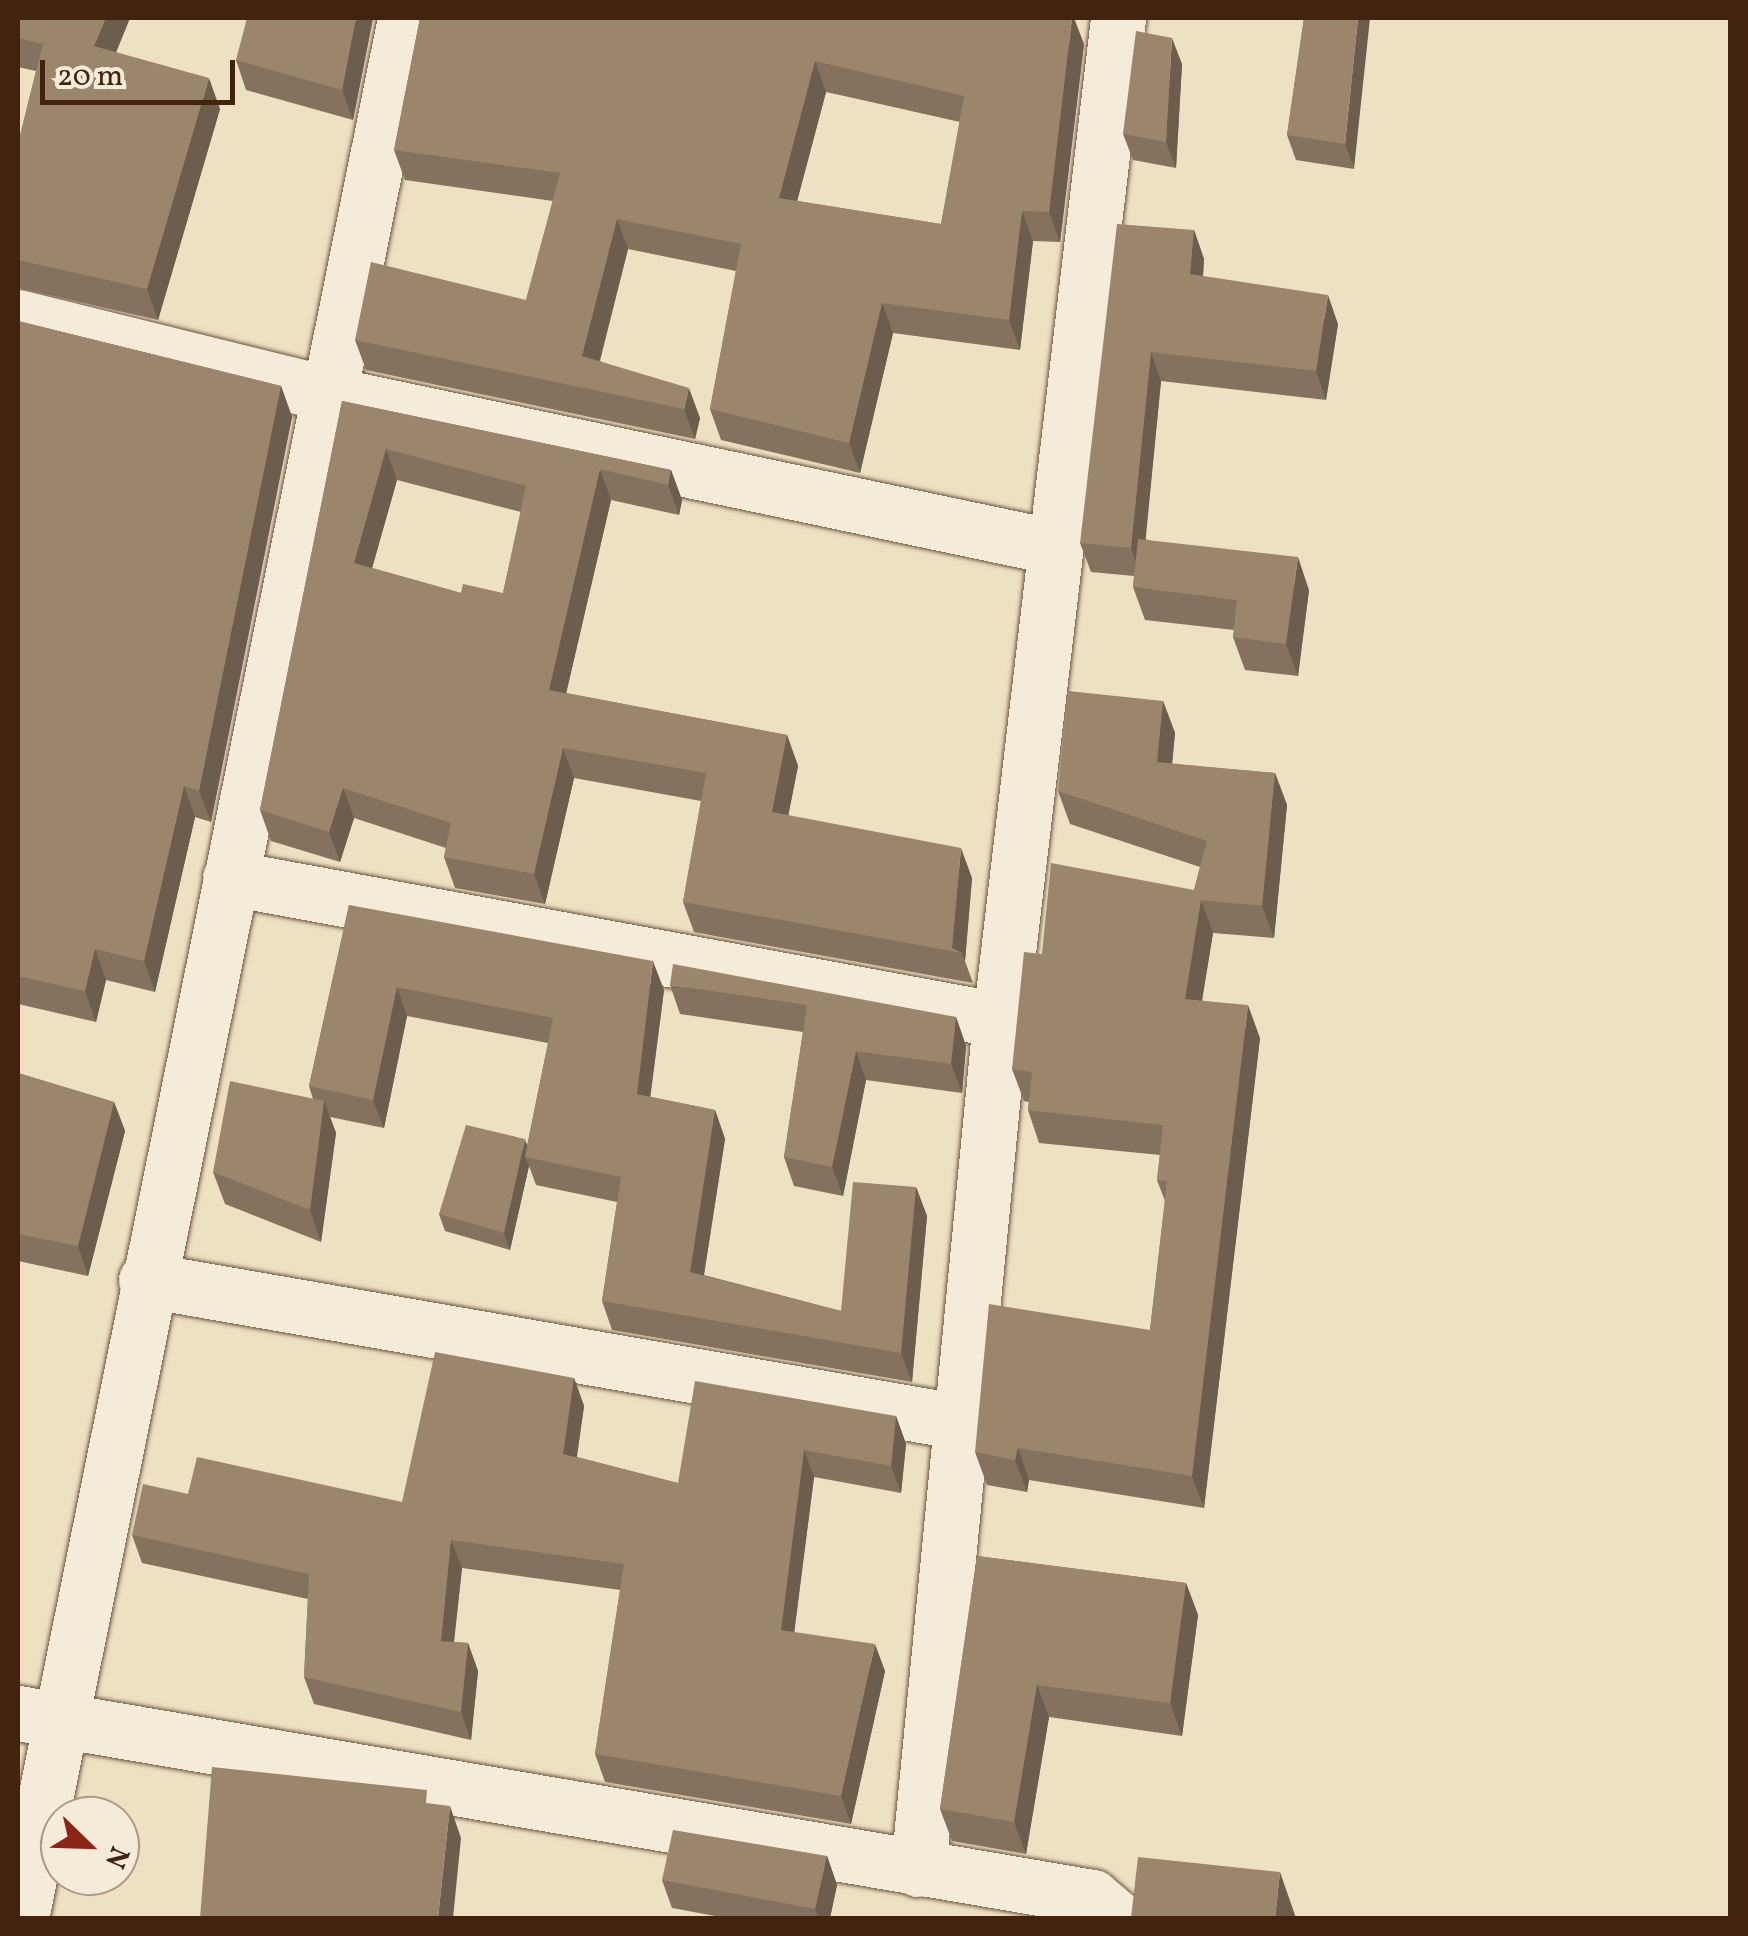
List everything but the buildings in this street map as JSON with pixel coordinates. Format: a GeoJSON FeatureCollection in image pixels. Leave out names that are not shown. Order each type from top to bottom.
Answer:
{"type":"FeatureCollection","features":[{"type":"Feature","properties":{"kind":"street"},"geometry":{"type":"LineString","coordinates":[[21,1918],[36,1716],[146,1280],[230,878],[324,394],[405,18]]}},
{"type":"Feature","properties":{"kind":"street"},"geometry":{"type":"LineString","coordinates":[[918,1869],[967,1423],[1000,1020],[1118,18]]}},
{"type":"Feature","properties":{"kind":"street"},"geometry":{"type":"LineString","coordinates":[[18,317],[324,394],[1055,547]]}},
{"type":"Feature","properties":{"kind":"street"},"geometry":{"type":"LineString","coordinates":[[230,878],[1000,1020]]}},
{"type":"Feature","properties":{"kind":"street"},"geometry":{"type":"LineString","coordinates":[[146,1280],[967,1423]]}},
{"type":"Feature","properties":{"kind":"street"},"geometry":{"type":"LineString","coordinates":[[36,1716],[1092,1897],[1117,1918]]}}]}
